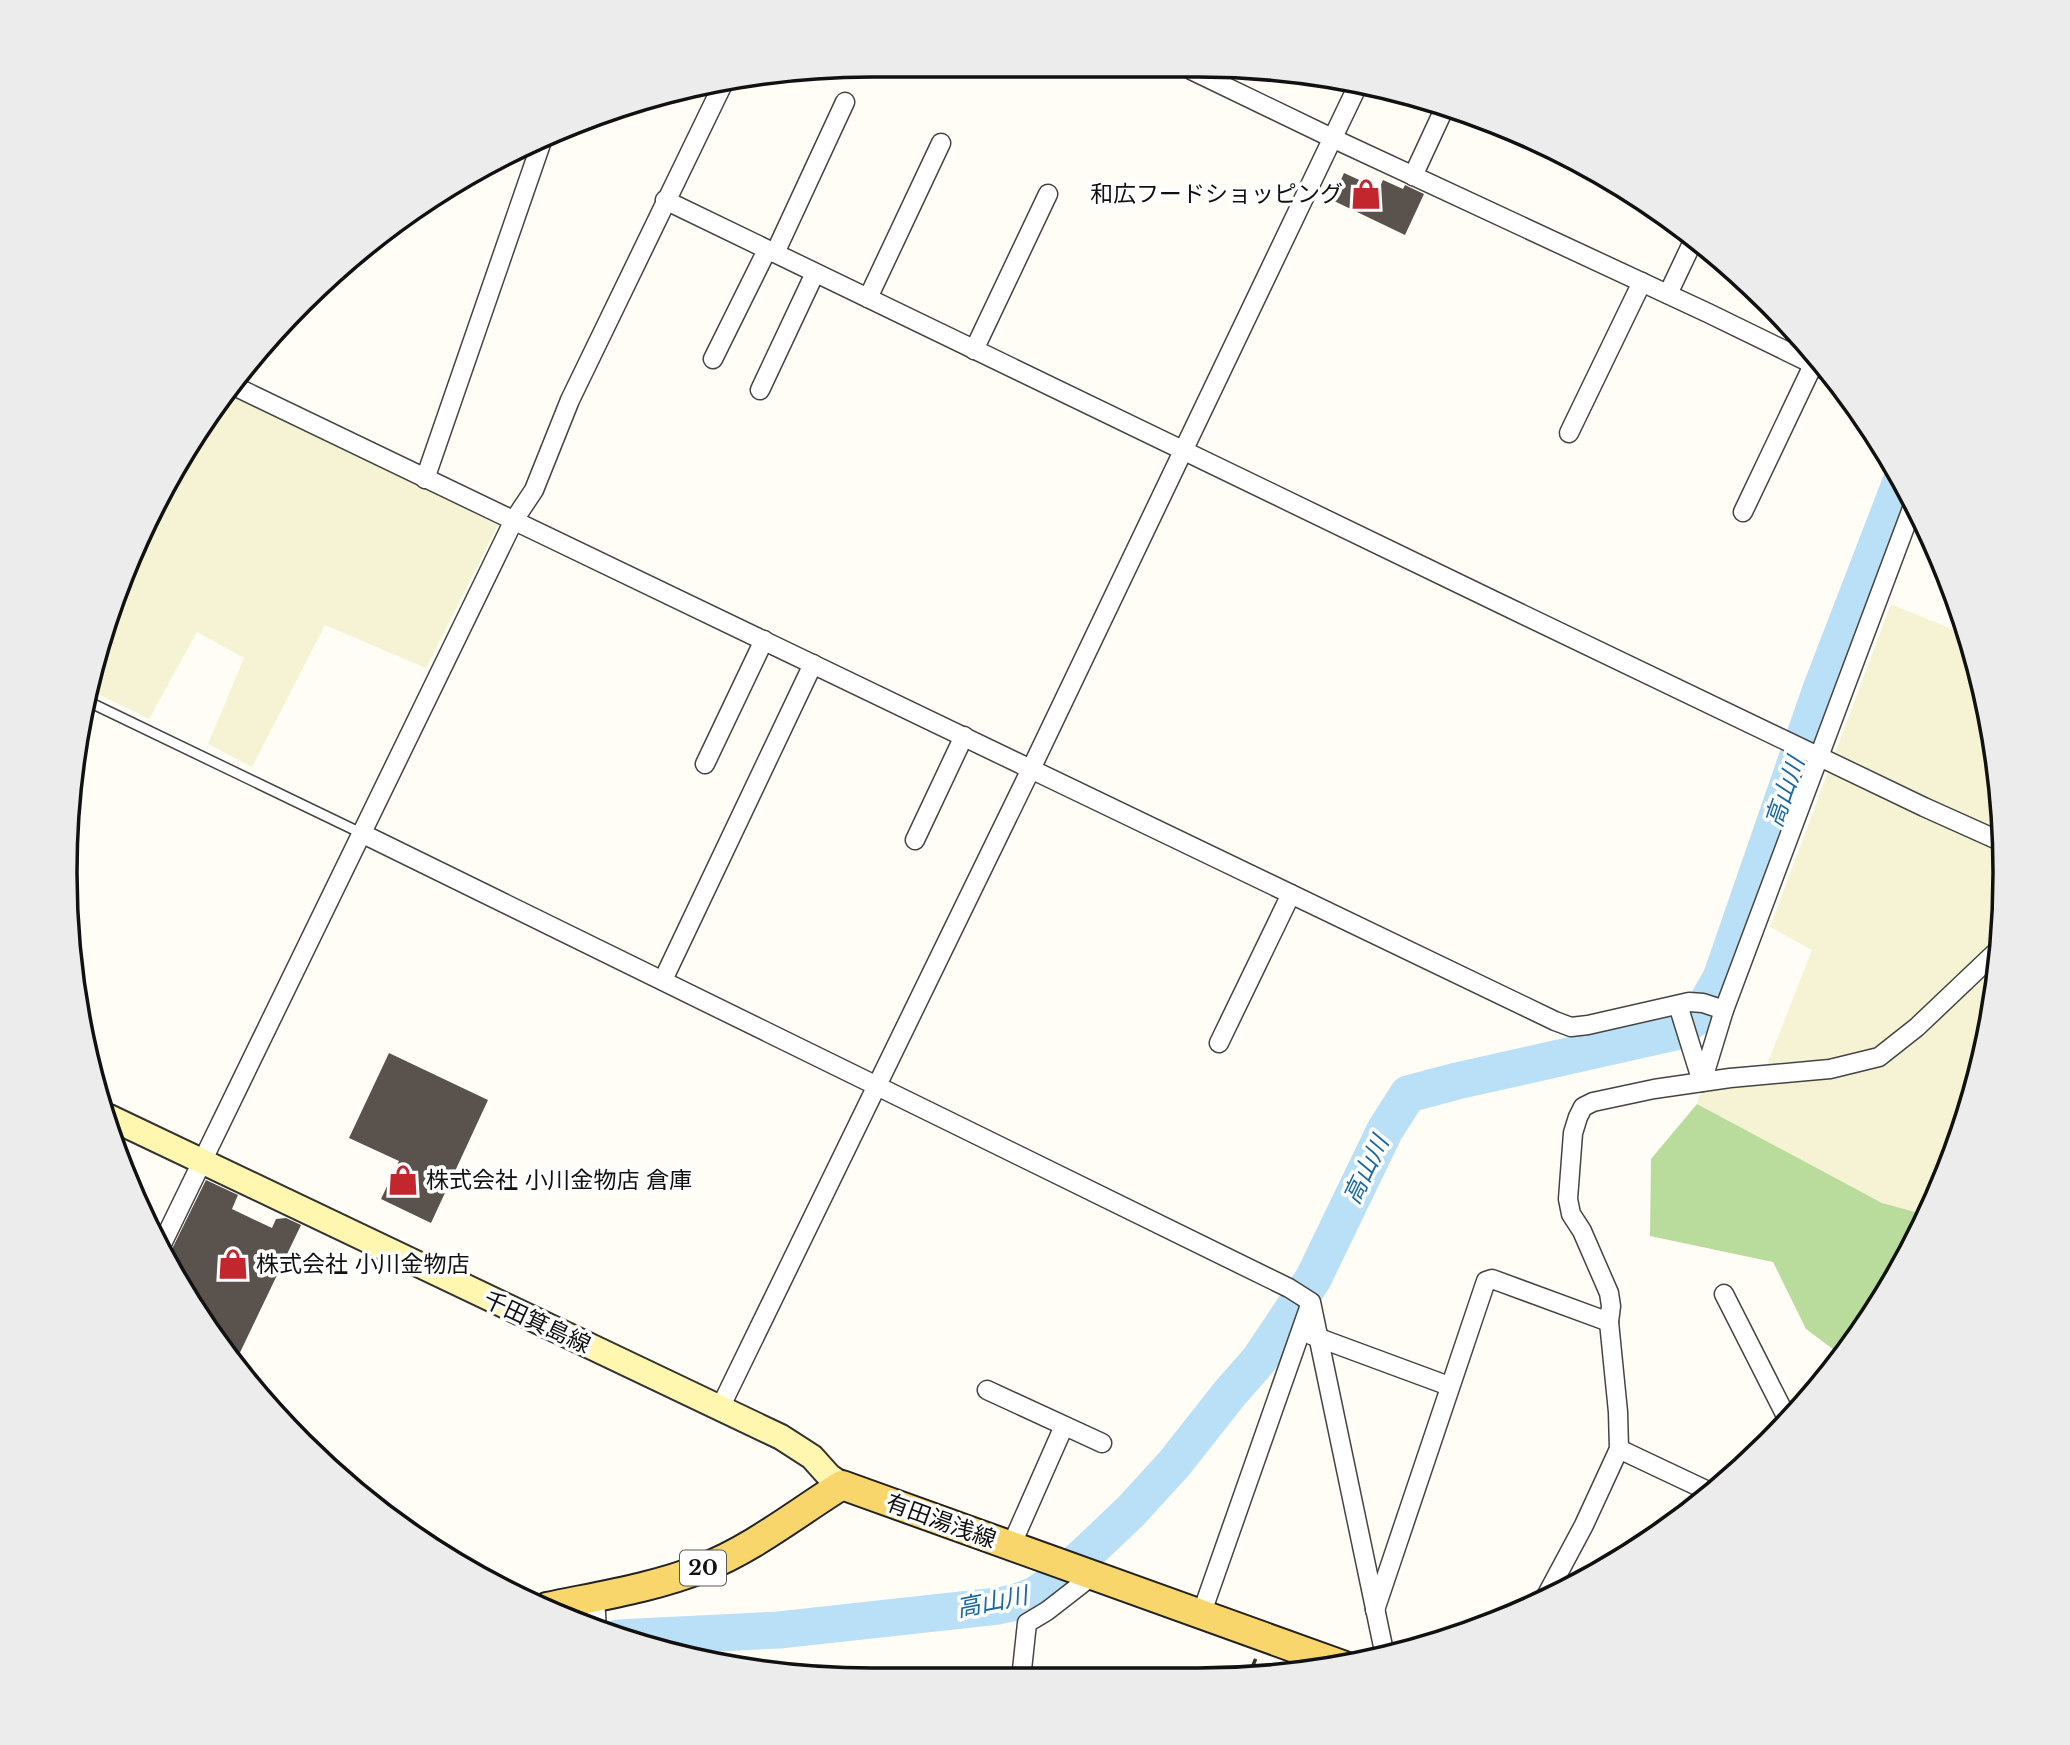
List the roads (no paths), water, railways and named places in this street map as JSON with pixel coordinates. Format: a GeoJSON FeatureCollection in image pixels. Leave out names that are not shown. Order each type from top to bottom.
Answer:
{"type":"FeatureCollection","features":[{"type":"Feature","properties":{"kind":"main road","name":"千田箕島線"},"geometry":{"type":"LineString","coordinates":[[117,1121],[800,1448],[842,1485]]}},
{"type":"Feature","properties":{"kind":"main road","name":"有田湯浅線"},"geometry":{"type":"LineString","coordinates":[[842,1485],[1322,1658]]}},
{"type":"Feature","properties":{"kind":"main road","name":"20"},"geometry":{"type":"LineString","coordinates":[[561,1604],[644,1587],[704,1568],[748,1546],[842,1485]]}},
{"type":"Feature","properties":{"kind":"street"},"geometry":{"type":"LineString","coordinates":[[1206,77],[1807,362]]}},
{"type":"Feature","properties":{"kind":"street"},"geometry":{"type":"LineString","coordinates":[[166,1236],[514,520],[534,490],[570,400],[720,92]]}},
{"type":"Feature","properties":{"kind":"street"},"geometry":{"type":"LineString","coordinates":[[720,1408],[1031,769],[1354,92]]}},
{"type":"Feature","properties":{"kind":"street"},"geometry":{"type":"LineString","coordinates":[[713,359],[771,251],[845,102]]}},
{"type":"Feature","properties":{"kind":"street"},"geometry":{"type":"LineString","coordinates":[[1413,176],[1441,115]]}},
{"type":"Feature","properties":{"kind":"street"},"geometry":{"type":"LineString","coordinates":[[868,298],[941,143]]}},
{"type":"Feature","properties":{"kind":"street"},"geometry":{"type":"LineString","coordinates":[[425,479],[538,151]]}},
{"type":"Feature","properties":{"kind":"street"},"geometry":{"type":"LineString","coordinates":[[974,350],[1048,194]]}},
{"type":"Feature","properties":{"kind":"street"},"geometry":{"type":"LineString","coordinates":[[665,200],[1181,451],[1992,837]]}},
{"type":"Feature","properties":{"kind":"street"},"geometry":{"type":"LineString","coordinates":[[1668,294],[1690,248]]}},
{"type":"Feature","properties":{"kind":"street"},"geometry":{"type":"LineString","coordinates":[[760,390],[815,272]]}},
{"type":"Feature","properties":{"kind":"street"},"geometry":{"type":"LineString","coordinates":[[1569,433],[1642,282]]}},
{"type":"Feature","properties":{"kind":"street"},"geometry":{"type":"LineString","coordinates":[[1743,512],[1817,374]]}},
{"type":"Feature","properties":{"kind":"street"},"geometry":{"type":"LineString","coordinates":[[240,389],[1555,1021],[1571,1027],[1588,1025],[1689,1002],[1724,1010]]}},
{"type":"Feature","properties":{"kind":"street"},"geometry":{"type":"LineString","coordinates":[[1702,1082],[1724,1010],[1909,517]]}},
{"type":"Feature","properties":{"kind":"street"},"geometry":{"type":"LineString","coordinates":[[705,764],[764,640]]}},
{"type":"Feature","properties":{"kind":"street"},"geometry":{"type":"LineString","coordinates":[[663,980],[813,664]]}},
{"type":"Feature","properties":{"kind":"street"},"geometry":{"type":"LineString","coordinates":[[915,840],[964,736]]}},
{"type":"Feature","properties":{"kind":"street"},"geometry":{"type":"LineString","coordinates":[[360,833],[1289,1288],[1311,1302],[1310,1334],[1383,1646]]}},
{"type":"Feature","properties":{"kind":"street"},"geometry":{"type":"LineString","coordinates":[[1219,1044],[1292,894]]}},
{"type":"Feature","properties":{"kind":"street"},"geometry":{"type":"LineString","coordinates":[[1552,1584],[1584,1525],[1619,1449],[1609,1293],[1582,1231],[1571,1214],[1568,1199],[1570,1152],[1583,1107],[1593,1102],[1654,1089],[1730,1078],[1829,1069],[1879,1057],[1917,1027],[1988,960]]}},
{"type":"Feature","properties":{"kind":"street"},"geometry":{"type":"LineString","coordinates":[[1678,1005],[1702,1082]]}},
{"type":"Feature","properties":{"kind":"street"},"geometry":{"type":"LineString","coordinates":[[1375,1610],[1486,1281],[1492,1279],[1609,1322]]}},
{"type":"Feature","properties":{"kind":"street"},"geometry":{"type":"LineString","coordinates":[[1724,1294],[1783,1411]]}},
{"type":"Feature","properties":{"kind":"street"},"geometry":{"type":"LineString","coordinates":[[1310,1334],[1449,1386]]}},
{"type":"Feature","properties":{"kind":"street"},"geometry":{"type":"LineString","coordinates":[[1201,1615],[1310,1334]]}},
{"type":"Feature","properties":{"kind":"street"},"geometry":{"type":"LineString","coordinates":[[987,1390],[1102,1443]]}},
{"type":"Feature","properties":{"kind":"street"},"geometry":{"type":"LineString","coordinates":[[1012,1546],[1064,1426]]}},
{"type":"Feature","properties":{"kind":"street"},"geometry":{"type":"LineString","coordinates":[[1619,1449],[1701,1488]]}},
{"type":"Feature","properties":{"kind":"street"},"geometry":{"type":"LineString","coordinates":[[1022,1668],[1027,1623],[1047,1611],[1089,1574]]}},
{"type":"Feature","properties":{"kind":"street"},"geometry":{"type":"LineString","coordinates":[[595,1597],[596,1618]]}},
{"type":"Feature","properties":{"kind":"lane"},"geometry":{"type":"LineString","coordinates":[[95,705],[360,833]]}},
{"type":"Feature","properties":{"kind":"waterway","name":"高山川"},"geometry":{"type":"LineString","coordinates":[[651,1636],[779,1630],[998,1606],[1033,1596],[1055,1582],[1131,1511],[1174,1464],[1259,1360],[1313,1279],[1385,1130],[1408,1094],[1675,1032],[1700,1015],[1721,978],[1820,692],[1896,494]]}},
{"type":"Feature","properties":{"kind":"place","name":"和広フードショッピング"},"geometry":{"type":"Point","coordinates":[1366,194]}},
{"type":"Feature","properties":{"kind":"place","name":"株式会社 小川金物店 倉庫"},"geometry":{"type":"Point","coordinates":[403,1180]}},
{"type":"Feature","properties":{"kind":"place","name":"株式会社 小川金物店"},"geometry":{"type":"Point","coordinates":[233,1264]}}]}
